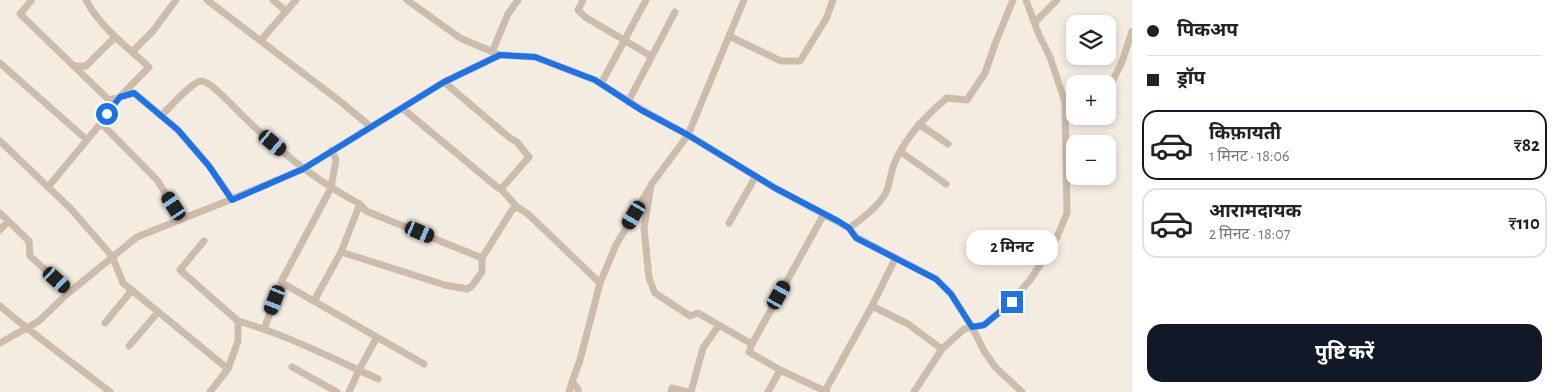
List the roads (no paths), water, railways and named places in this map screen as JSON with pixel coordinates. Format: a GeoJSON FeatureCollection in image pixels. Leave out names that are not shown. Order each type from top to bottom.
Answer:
{"type":"FeatureCollection","features":[{"type":"Feature","properties":{"kind":"street"},"geometry":{"type":"LineString","coordinates":[[30,0],[20,14],[110,100],[134,93],[178,130],[209,166],[232,200]]}},
{"type":"Feature","properties":{"kind":"street"},"geometry":{"type":"LineString","coordinates":[[48,188],[101,123],[112,105],[149,67],[115,37],[90,8],[86,0]]}},
{"type":"Feature","properties":{"kind":"street"},"geometry":{"type":"LineString","coordinates":[[132,52],[153,31],[176,0]]}},
{"type":"Feature","properties":{"kind":"street"},"geometry":{"type":"LineString","coordinates":[[207,0],[371,127]]}},
{"type":"Feature","properties":{"kind":"street"},"geometry":{"type":"LineString","coordinates":[[273,0],[286,11]]}},
{"type":"Feature","properties":{"kind":"street"},"geometry":{"type":"LineString","coordinates":[[260,40],[296,0]]}},
{"type":"Feature","properties":{"kind":"street"},"geometry":{"type":"LineString","coordinates":[[407,0],[416,2],[460,38],[492,52],[500,55],[535,57],[595,80],[628,102],[849,228],[856,238],[936,279],[951,294],[972,327],[984,352],[996,368],[1022,392]]}},
{"type":"Feature","properties":{"kind":"street"},"geometry":{"type":"LineString","coordinates":[[492,52],[508,14],[518,0]]}},
{"type":"Feature","properties":{"kind":"street"},"geometry":{"type":"LineString","coordinates":[[583,0],[578,10],[586,17],[651,56]]}},
{"type":"Feature","properties":{"kind":"street"},"geometry":{"type":"LineString","coordinates":[[601,84],[646,0]]}},
{"type":"Feature","properties":{"kind":"street"},"geometry":{"type":"LineString","coordinates":[[568,392],[580,360],[600,283],[616,245],[651,185],[688,135],[744,0]]}},
{"type":"Feature","properties":{"kind":"street"},"geometry":{"type":"LineString","coordinates":[[729,36],[781,61],[800,61],[826,19],[833,0]]}},
{"type":"Feature","properties":{"kind":"street"},"geometry":{"type":"LineString","coordinates":[[849,228],[868,214],[886,192],[894,163],[912,132],[919,124],[947,98],[967,100],[985,73],[994,44],[1014,0]]}},
{"type":"Feature","properties":{"kind":"street"},"geometry":{"type":"LineString","coordinates":[[914,392],[942,349],[964,329],[984,325],[1012,302],[1030,280],[1057,237],[1067,212],[1065,102],[1050,57],[1026,0]]}},
{"type":"Feature","properties":{"kind":"street"},"geometry":{"type":"LineString","coordinates":[[1035,22],[1057,0]]}},
{"type":"Feature","properties":{"kind":"street"},"geometry":{"type":"LineString","coordinates":[[628,102],[675,12]]}},
{"type":"Feature","properties":{"kind":"street"},"geometry":{"type":"LineString","coordinates":[[1116,75],[1122,62],[1132,31]]}},
{"type":"Feature","properties":{"kind":"street"},"geometry":{"type":"LineString","coordinates":[[74,66],[86,66],[115,37]]}},
{"type":"Feature","properties":{"kind":"street"},"geometry":{"type":"LineString","coordinates":[[0,343],[39,321],[70,292],[137,236],[232,200],[303,169],[444,82],[500,55]]}},
{"type":"Feature","properties":{"kind":"street"},"geometry":{"type":"LineString","coordinates":[[0,63],[86,140]]}},
{"type":"Feature","properties":{"kind":"street"},"geometry":{"type":"LineString","coordinates":[[161,116],[192,86],[200,81],[205,81],[303,169],[331,188],[360,204],[366,211],[482,258]]}},
{"type":"Feature","properties":{"kind":"street"},"geometry":{"type":"LineString","coordinates":[[444,82],[517,142],[529,157],[501,189]]}},
{"type":"Feature","properties":{"kind":"street"},"geometry":{"type":"LineString","coordinates":[[402,108],[497,188],[501,189],[517,207],[528,214],[600,283]]}},
{"type":"Feature","properties":{"kind":"street"},"geometry":{"type":"LineString","coordinates":[[101,123],[157,180],[182,219]]}},
{"type":"Feature","properties":{"kind":"street"},"geometry":{"type":"LineString","coordinates":[[919,124],[948,144]]}},
{"type":"Feature","properties":{"kind":"street"},"geometry":{"type":"LineString","coordinates":[[0,141],[70,209],[112,256],[123,283],[228,369]]}},
{"type":"Feature","properties":{"kind":"street"},"geometry":{"type":"LineString","coordinates":[[281,282],[331,188],[336,160],[332,150]]}},
{"type":"Feature","properties":{"kind":"street"},"geometry":{"type":"LineString","coordinates":[[901,152],[946,184]]}},
{"type":"Feature","properties":{"kind":"street"},"geometry":{"type":"LineString","coordinates":[[729,223],[756,176]]}},
{"type":"Feature","properties":{"kind":"street"},"geometry":{"type":"LineString","coordinates":[[651,185],[644,228],[649,278],[655,293],[690,316],[698,313],[752,344]]}},
{"type":"Feature","properties":{"kind":"street"},"geometry":{"type":"LineString","coordinates":[[314,301],[341,252],[360,204]]}},
{"type":"Feature","properties":{"kind":"street"},"geometry":{"type":"LineString","coordinates":[[341,252],[467,289],[482,272],[482,258],[512,210],[517,207]]}},
{"type":"Feature","properties":{"kind":"street"},"geometry":{"type":"LineString","coordinates":[[0,213],[29,241],[30,256],[70,292]]}},
{"type":"Feature","properties":{"kind":"street"},"geometry":{"type":"LineString","coordinates":[[824,214],[752,344],[750,352],[780,370],[826,392],[896,259]]}},
{"type":"Feature","properties":{"kind":"street"},"geometry":{"type":"LineString","coordinates":[[0,230],[8,221]]}},
{"type":"Feature","properties":{"kind":"street"},"geometry":{"type":"LineString","coordinates":[[204,241],[180,270],[238,321],[264,328],[307,345],[378,379]]}},
{"type":"Feature","properties":{"kind":"street"},"geometry":{"type":"LineString","coordinates":[[264,328],[275,300],[284,284],[424,364]]}},
{"type":"Feature","properties":{"kind":"street"},"geometry":{"type":"LineString","coordinates":[[104,323],[132,290]]}},
{"type":"Feature","properties":{"kind":"street"},"geometry":{"type":"LineString","coordinates":[[0,306],[110,392]]}},
{"type":"Feature","properties":{"kind":"street"},"geometry":{"type":"LineString","coordinates":[[872,306],[908,324],[942,349]]}},
{"type":"Feature","properties":{"kind":"street"},"geometry":{"type":"LineString","coordinates":[[130,346],[158,312]]}},
{"type":"Feature","properties":{"kind":"street"},"geometry":{"type":"LineString","coordinates":[[210,392],[228,369],[238,341],[238,321]]}},
{"type":"Feature","properties":{"kind":"street"},"geometry":{"type":"LineString","coordinates":[[672,392],[672,388],[689,392],[704,348],[719,325]]}},
{"type":"Feature","properties":{"kind":"street"},"geometry":{"type":"LineString","coordinates":[[349,392],[377,337]]}},
{"type":"Feature","properties":{"kind":"street"},"geometry":{"type":"LineString","coordinates":[[292,367],[337,392]]}},
{"type":"Feature","properties":{"kind":"street"},"geometry":{"type":"LineString","coordinates":[[768,392],[780,370]]}},
{"type":"Feature","properties":{"kind":"street"},"geometry":{"type":"LineString","coordinates":[[572,382],[578,389],[578,392]]}}]}
